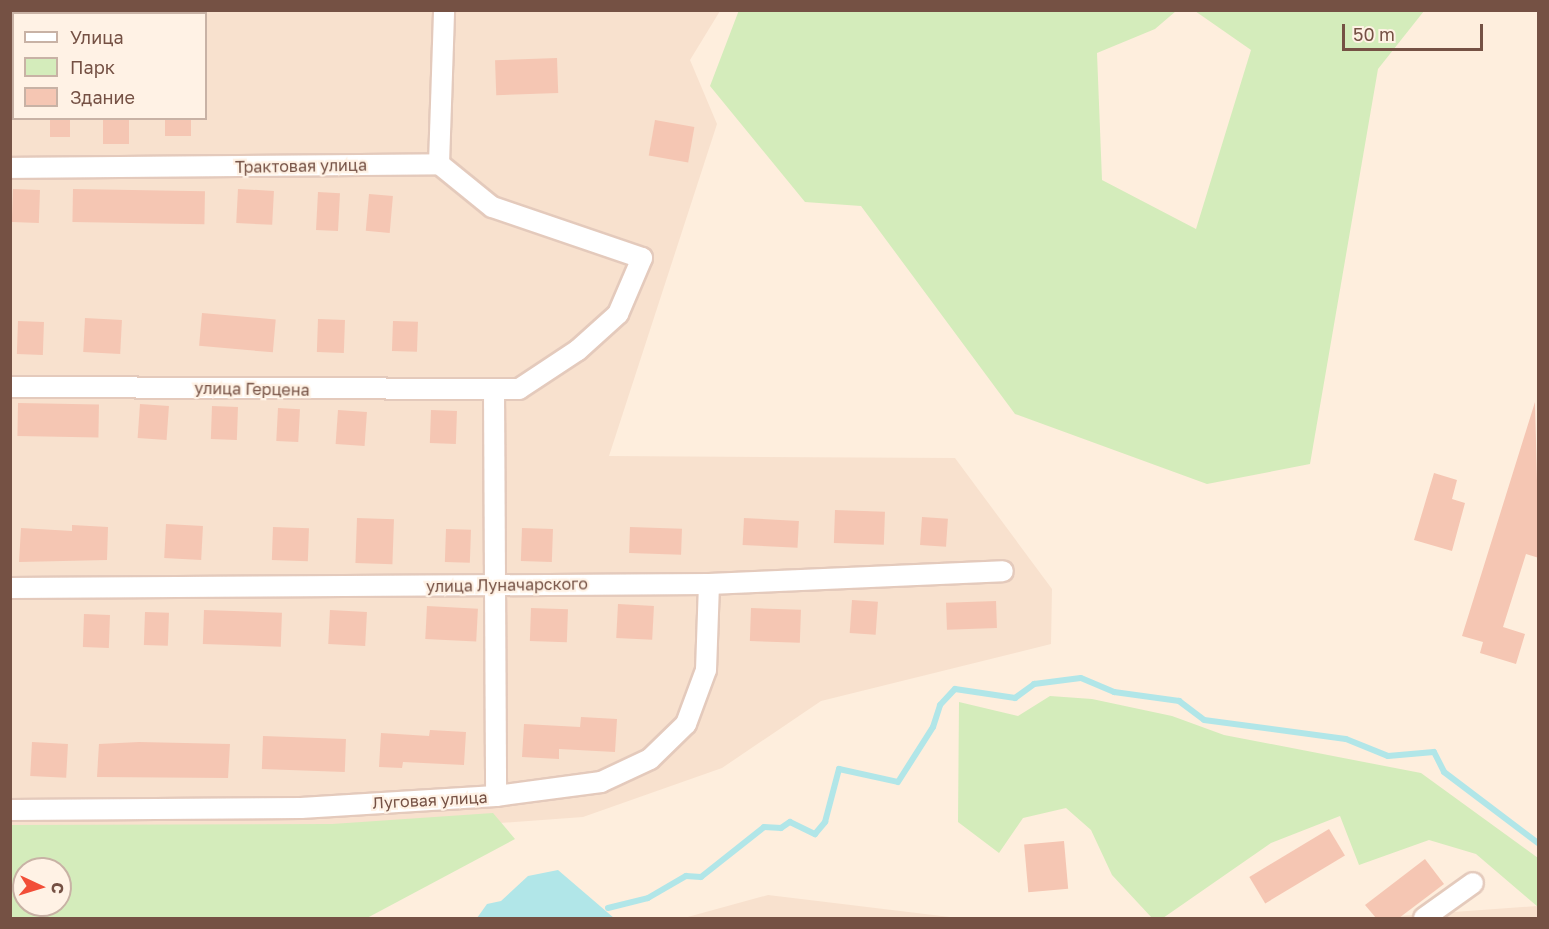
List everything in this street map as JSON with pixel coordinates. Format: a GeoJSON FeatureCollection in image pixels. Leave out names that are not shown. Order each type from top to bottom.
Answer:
{"type":"FeatureCollection","features":[{"type":"Feature","properties":{"kind":"street"},"geometry":{"type":"LineString","coordinates":[[439,164],[444,10]]}},
{"type":"Feature","properties":{"kind":"street","name":"Трактовая улица"},"geometry":{"type":"LineString","coordinates":[[10,168],[439,164]]}},
{"type":"Feature","properties":{"kind":"street","name":"улица Герцена"},"geometry":{"type":"LineString","coordinates":[[10,387],[519,389],[578,350],[618,314],[642,258],[492,207],[439,164]]}},
{"type":"Feature","properties":{"kind":"street"},"geometry":{"type":"LineString","coordinates":[[494,390],[498,585],[496,796]]}},
{"type":"Feature","properties":{"kind":"street","name":"улица Луначарского"},"geometry":{"type":"LineString","coordinates":[[10,588],[709,584],[1003,571]]}},
{"type":"Feature","properties":{"kind":"street","name":"Луговая улица"},"geometry":{"type":"LineString","coordinates":[[10,810],[301,808],[496,796],[601,782],[650,759],[686,724],[706,670],[709,584]]}},
{"type":"Feature","properties":{"kind":"street"},"geometry":{"type":"LineString","coordinates":[[1424,918],[1473,883]]}},
{"type":"Feature","properties":{"kind":"shaded area"},"geometry":{"type":"Polygon","coordinates":[[[10,11],[720,11],[690,60],[717,124],[609,456],[955,458],[1052,589],[1051,644],[821,701],[722,768],[583,817],[38,857],[12,857],[11,859],[10,11]]]}},
{"type":"Feature","properties":{"kind":"shaded area"},"geometry":{"type":"Polygon","coordinates":[[[768,895],[958,918],[684,918],[768,895]]]}},
{"type":"Feature","properties":{"kind":"shaded area"},"geometry":{"type":"Polygon","coordinates":[[[1538,906],[1538,918],[1371,918],[1538,906]]]}},
{"type":"Feature","properties":{"kind":"green space"},"geometry":{"type":"Polygon","coordinates":[[[739,10],[1176,11],[1155,29],[1097,53],[1102,180],[1196,229],[1251,50],[1195,11],[1424,11],[1378,69],[1310,464],[1207,484],[1015,414],[861,206],[805,202],[710,86],[739,10]]]}},
{"type":"Feature","properties":{"kind":"green space"},"geometry":{"type":"Polygon","coordinates":[[[1050,696],[1092,699],[1172,716],[1224,735],[1421,773],[1538,858],[1538,907],[1476,854],[1429,840],[1359,865],[1340,816],[1271,843],[1163,918],[1152,918],[1112,875],[1091,830],[1066,808],[1023,818],[999,853],[958,822],[959,702],[1018,716],[1050,696]]]}},
{"type":"Feature","properties":{"kind":"green space"},"geometry":{"type":"Polygon","coordinates":[[[493,813],[515,839],[367,918],[11,918],[11,825],[332,824],[493,813]]]}},
{"type":"Feature","properties":{"kind":"water"},"geometry":{"type":"Polygon","coordinates":[[[558,870],[614,918],[477,918],[487,904],[501,901],[528,876],[558,870]]]}},
{"type":"Feature","properties":{"kind":"building"},"geometry":{"type":"Polygon","coordinates":[[[557,58],[558,93],[496,95],[495,60],[557,58]]]}},
{"type":"Feature","properties":{"kind":"building"},"geometry":{"type":"Polygon","coordinates":[[[50,120],[70,120],[70,137],[50,137],[50,120]]]}},
{"type":"Feature","properties":{"kind":"building"},"geometry":{"type":"Polygon","coordinates":[[[103,120],[129,120],[129,144],[103,144],[103,120]]]}},
{"type":"Feature","properties":{"kind":"building"},"geometry":{"type":"Polygon","coordinates":[[[165,120],[191,120],[191,136],[165,136],[165,120]]]}},
{"type":"Feature","properties":{"kind":"building"},"geometry":{"type":"Polygon","coordinates":[[[655,120],[694,127],[688,162],[649,155],[655,120]]]}},
{"type":"Feature","properties":{"kind":"building"},"geometry":{"type":"Polygon","coordinates":[[[13,189],[40,190],[39,223],[12,222],[13,189]]]}},
{"type":"Feature","properties":{"kind":"building"},"geometry":{"type":"Polygon","coordinates":[[[73,189],[205,191],[204,224],[72,222],[73,189]]]}},
{"type":"Feature","properties":{"kind":"building"},"geometry":{"type":"Polygon","coordinates":[[[238,189],[274,191],[272,225],[236,223],[238,189]]]}},
{"type":"Feature","properties":{"kind":"building"},"geometry":{"type":"Polygon","coordinates":[[[318,192],[340,193],[338,231],[316,230],[318,192]]]}},
{"type":"Feature","properties":{"kind":"building"},"geometry":{"type":"Polygon","coordinates":[[[369,194],[393,196],[390,233],[366,231],[369,194]]]}},
{"type":"Feature","properties":{"kind":"building"},"geometry":{"type":"Polygon","coordinates":[[[202,313],[276,319],[273,352],[199,346],[202,313]]]}},
{"type":"Feature","properties":{"kind":"building"},"geometry":{"type":"Polygon","coordinates":[[[85,318],[122,320],[120,354],[83,352],[85,318]]]}},
{"type":"Feature","properties":{"kind":"building"},"geometry":{"type":"Polygon","coordinates":[[[318,319],[345,320],[344,353],[317,352],[318,319]]]}},
{"type":"Feature","properties":{"kind":"building"},"geometry":{"type":"Polygon","coordinates":[[[18,321],[44,322],[43,355],[17,354],[18,321]]]}},
{"type":"Feature","properties":{"kind":"building"},"geometry":{"type":"Polygon","coordinates":[[[393,321],[418,322],[417,352],[392,351],[393,321]]]}},
{"type":"Feature","properties":{"kind":"building"},"geometry":{"type":"Polygon","coordinates":[[[1535,402],[1539,558],[1526,554],[1503,627],[1525,634],[1516,664],[1480,653],[1483,642],[1462,636],[1535,402]]]}},
{"type":"Feature","properties":{"kind":"building"},"geometry":{"type":"Polygon","coordinates":[[[18,403],[99,404],[98,437],[17,436],[18,403]]]}},
{"type":"Feature","properties":{"kind":"building"},"geometry":{"type":"Polygon","coordinates":[[[140,404],[169,406],[167,440],[138,438],[140,404]]]}},
{"type":"Feature","properties":{"kind":"building"},"geometry":{"type":"Polygon","coordinates":[[[212,406],[238,407],[237,440],[211,439],[212,406]]]}},
{"type":"Feature","properties":{"kind":"building"},"geometry":{"type":"Polygon","coordinates":[[[278,408],[300,409],[298,442],[276,441],[278,408]]]}},
{"type":"Feature","properties":{"kind":"building"},"geometry":{"type":"Polygon","coordinates":[[[338,410],[367,412],[365,446],[336,444],[338,410]]]}},
{"type":"Feature","properties":{"kind":"building"},"geometry":{"type":"Polygon","coordinates":[[[431,410],[457,411],[456,444],[430,443],[431,410]]]}},
{"type":"Feature","properties":{"kind":"building"},"geometry":{"type":"Polygon","coordinates":[[[1434,473],[1457,480],[1452,499],[1465,503],[1452,551],[1414,540],[1434,473]]]}},
{"type":"Feature","properties":{"kind":"building"},"geometry":{"type":"Polygon","coordinates":[[[835,510],[885,512],[884,545],[834,543],[835,510]]]}},
{"type":"Feature","properties":{"kind":"building"},"geometry":{"type":"Polygon","coordinates":[[[922,517],[948,519],[946,547],[920,545],[922,517]]]}},
{"type":"Feature","properties":{"kind":"building"},"geometry":{"type":"Polygon","coordinates":[[[357,518],[394,519],[392,564],[355,563],[357,518]]]}},
{"type":"Feature","properties":{"kind":"building"},"geometry":{"type":"Polygon","coordinates":[[[744,518],[799,521],[798,548],[743,545],[744,518]]]}},
{"type":"Feature","properties":{"kind":"building"},"geometry":{"type":"Polygon","coordinates":[[[166,524],[203,526],[201,560],[164,558],[166,524]]]}},
{"type":"Feature","properties":{"kind":"building"},"geometry":{"type":"Polygon","coordinates":[[[72,525],[108,527],[107,560],[19,562],[21,528],[72,531],[72,525]]]}},
{"type":"Feature","properties":{"kind":"building"},"geometry":{"type":"Polygon","coordinates":[[[273,527],[309,528],[308,561],[272,560],[273,527]]]}},
{"type":"Feature","properties":{"kind":"building"},"geometry":{"type":"Polygon","coordinates":[[[630,527],[682,529],[681,555],[629,553],[630,527]]]}},
{"type":"Feature","properties":{"kind":"building"},"geometry":{"type":"Polygon","coordinates":[[[522,528],[553,529],[552,562],[521,561],[522,528]]]}},
{"type":"Feature","properties":{"kind":"building"},"geometry":{"type":"Polygon","coordinates":[[[446,529],[471,530],[470,563],[445,562],[446,529]]]}},
{"type":"Feature","properties":{"kind":"building"},"geometry":{"type":"Polygon","coordinates":[[[852,600],[878,602],[876,635],[850,633],[852,600]]]}},
{"type":"Feature","properties":{"kind":"building"},"geometry":{"type":"Polygon","coordinates":[[[996,601],[997,628],[947,630],[946,603],[996,601]]]}},
{"type":"Feature","properties":{"kind":"building"},"geometry":{"type":"Polygon","coordinates":[[[618,604],[654,606],[652,640],[616,638],[618,604]]]}},
{"type":"Feature","properties":{"kind":"building"},"geometry":{"type":"Polygon","coordinates":[[[427,606],[478,609],[476,642],[425,639],[427,606]]]}},
{"type":"Feature","properties":{"kind":"building"},"geometry":{"type":"Polygon","coordinates":[[[531,608],[568,609],[567,642],[530,641],[531,608]]]}},
{"type":"Feature","properties":{"kind":"building"},"geometry":{"type":"Polygon","coordinates":[[[751,608],[801,610],[800,643],[750,641],[751,608]]]}},
{"type":"Feature","properties":{"kind":"building"},"geometry":{"type":"Polygon","coordinates":[[[204,610],[282,613],[281,647],[203,644],[204,610]]]}},
{"type":"Feature","properties":{"kind":"building"},"geometry":{"type":"Polygon","coordinates":[[[330,610],[367,612],[365,646],[328,644],[330,610]]]}},
{"type":"Feature","properties":{"kind":"building"},"geometry":{"type":"Polygon","coordinates":[[[145,612],[169,613],[168,646],[144,645],[145,612]]]}},
{"type":"Feature","properties":{"kind":"building"},"geometry":{"type":"Polygon","coordinates":[[[84,614],[110,615],[109,648],[83,647],[84,614]]]}},
{"type":"Feature","properties":{"kind":"building"},"geometry":{"type":"Polygon","coordinates":[[[581,717],[617,719],[615,752],[559,749],[559,759],[522,757],[524,724],[580,727],[581,717]]]}},
{"type":"Feature","properties":{"kind":"building"},"geometry":{"type":"Polygon","coordinates":[[[430,730],[466,732],[464,765],[403,762],[402,768],[379,767],[381,733],[429,736],[430,730]]]}},
{"type":"Feature","properties":{"kind":"building"},"geometry":{"type":"Polygon","coordinates":[[[263,736],[346,739],[345,772],[262,769],[263,736]]]}},
{"type":"Feature","properties":{"kind":"building"},"geometry":{"type":"Polygon","coordinates":[[[32,742],[68,744],[66,778],[30,776],[32,742]]]}},
{"type":"Feature","properties":{"kind":"building"},"geometry":{"type":"Polygon","coordinates":[[[139,742],[230,744],[228,778],[97,777],[99,744],[139,742]]]}},
{"type":"Feature","properties":{"kind":"building"},"geometry":{"type":"Polygon","coordinates":[[[1329,829],[1345,856],[1265,903],[1249,877],[1329,829]]]}},
{"type":"Feature","properties":{"kind":"building"},"geometry":{"type":"Polygon","coordinates":[[[1064,841],[1068,889],[1028,892],[1024,844],[1064,841]]]}},
{"type":"Feature","properties":{"kind":"building"},"geometry":{"type":"Polygon","coordinates":[[[1425,859],[1444,884],[1399,918],[1376,918],[1365,905],[1425,859]]]}},
{"type":"Feature","properties":{"kind":"waterway"},"geometry":{"type":"LineString","coordinates":[[608,908],[648,898],[686,876],[701,877],[764,827],[781,828],[790,822],[815,834],[825,822],[839,769],[898,782],[933,727],[940,705],[955,689],[1015,698],[1034,684],[1081,678],[1114,692],[1179,701],[1204,720],[1346,739],[1388,756],[1434,752],[1444,772],[1538,843]]}}]}
